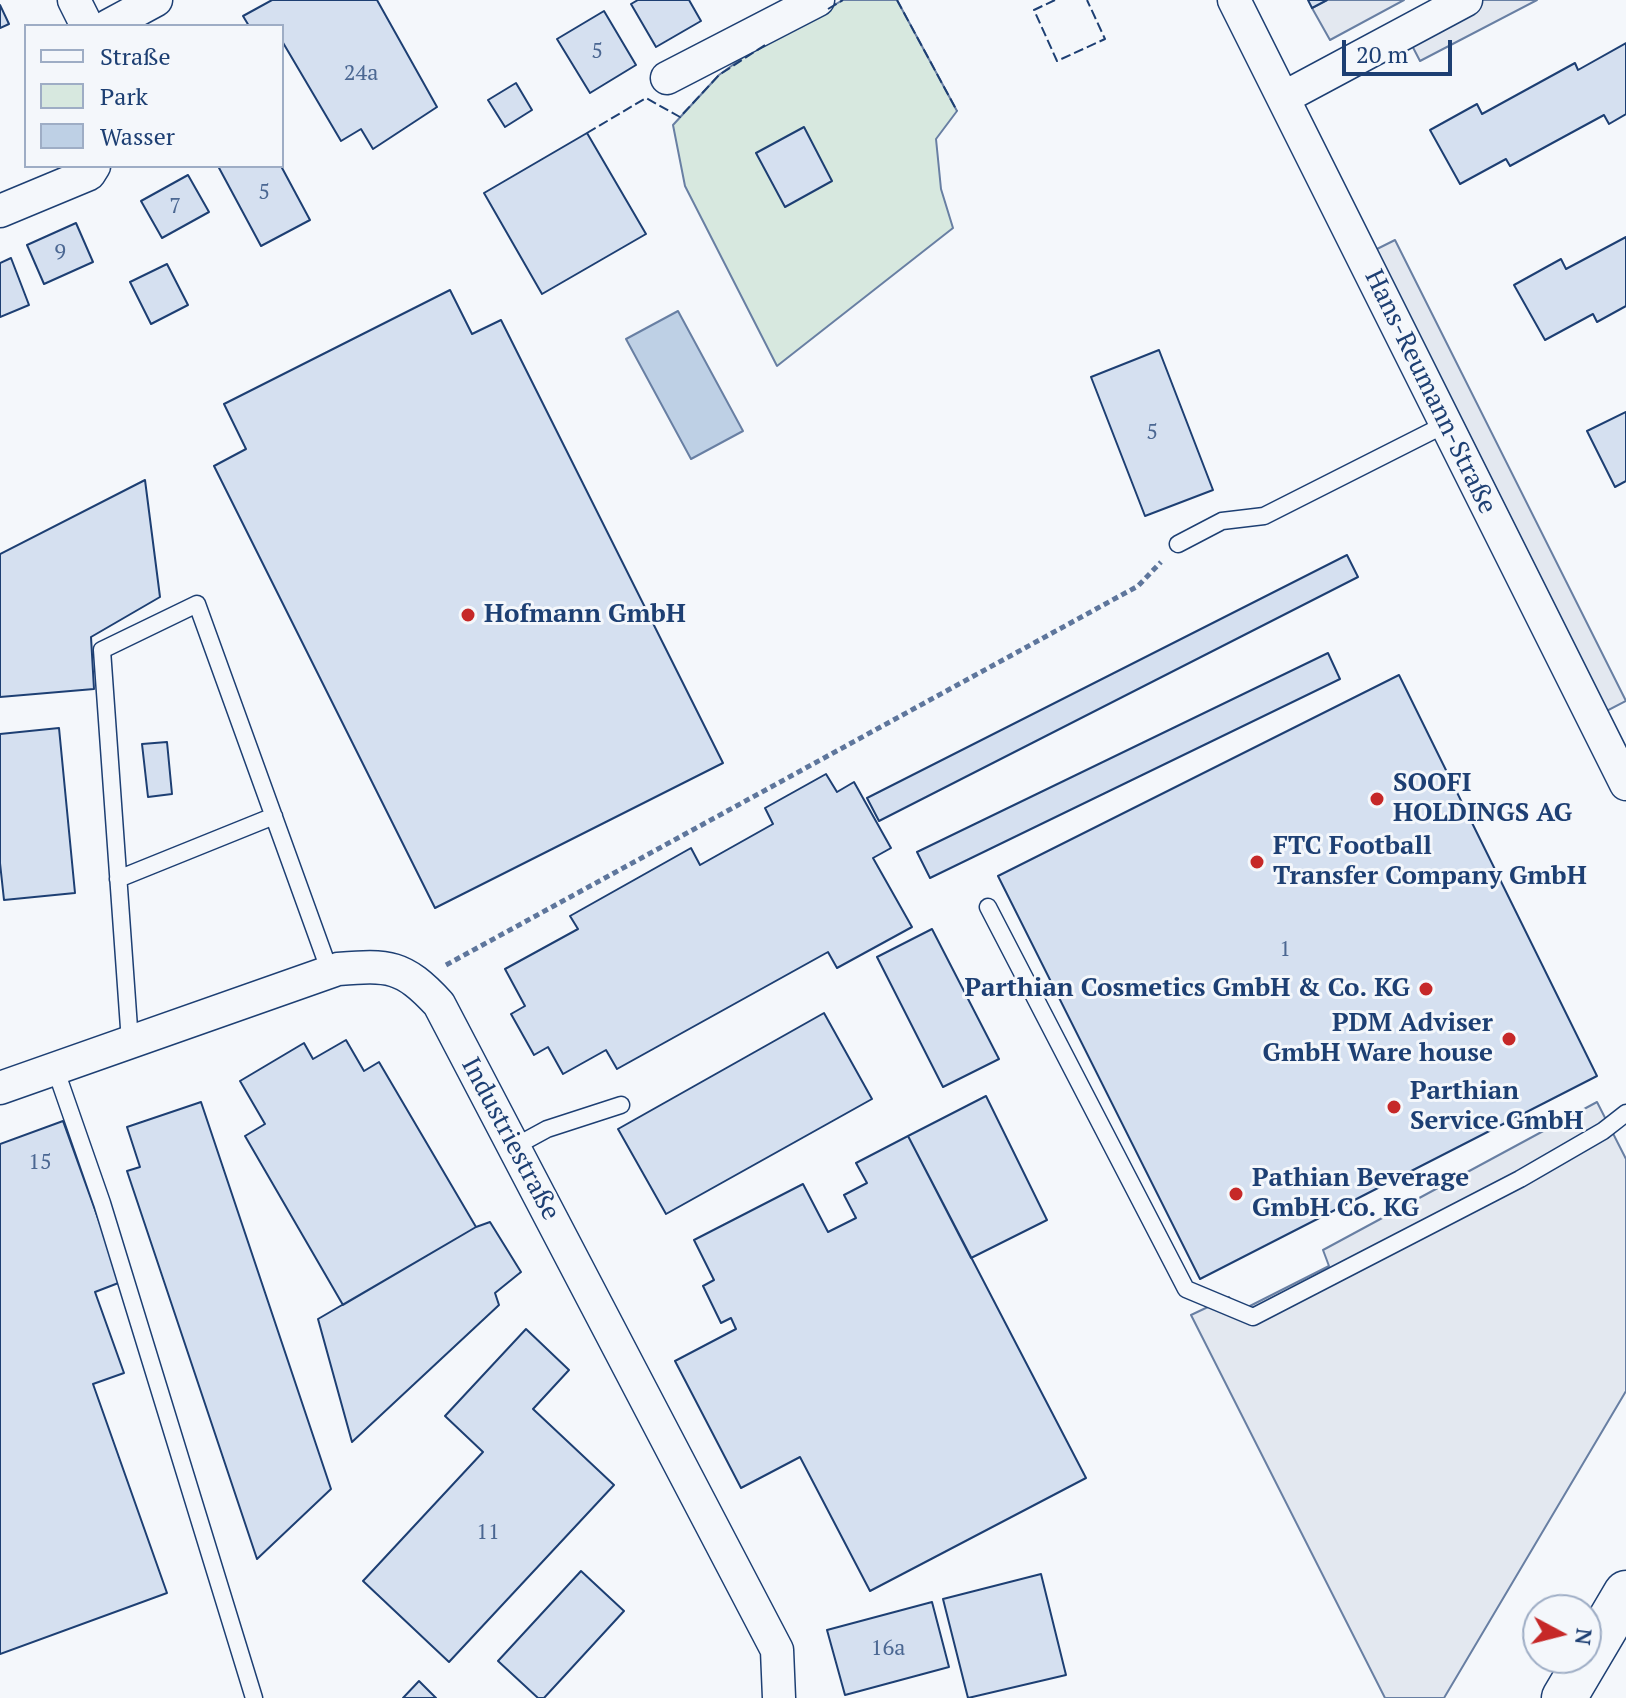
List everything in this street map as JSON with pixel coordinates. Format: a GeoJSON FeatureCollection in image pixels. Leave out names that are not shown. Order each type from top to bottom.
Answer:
{"type":"FeatureCollection","features":[{"type":"Feature","properties":{"kind":"main road"},"geometry":{"type":"LineString","coordinates":[[1564,1698],[1626,1593]]}},
{"type":"Feature","properties":{"kind":"street"},"geometry":{"type":"LineString","coordinates":[[74,0],[86,24]]}},
{"type":"Feature","properties":{"kind":"street"},"geometry":{"type":"LineString","coordinates":[[112,24],[156,0]]}},
{"type":"Feature","properties":{"kind":"street"},"geometry":{"type":"LineString","coordinates":[[667,78],[818,0]]}},
{"type":"Feature","properties":{"kind":"street","name":"Hans-Reumann-Straße"},"geometry":{"type":"LineString","coordinates":[[1234,0],[1626,784]]}},
{"type":"Feature","properties":{"kind":"street"},"geometry":{"type":"LineString","coordinates":[[1283,98],[1466,0]]}},
{"type":"Feature","properties":{"kind":"street"},"geometry":{"type":"LineString","coordinates":[[0,211],[89,174],[93,168]]}},
{"type":"Feature","properties":{"kind":"street","name":"Industriestraße"},"geometry":{"type":"LineString","coordinates":[[0,1088],[330,972],[384,965],[418,981],[439,1004],[777,1650],[779,1698]]}},
{"type":"Feature","properties":{"kind":"lane"},"geometry":{"type":"LineString","coordinates":[[1178,544],[1222,521],[1264,516],[1446,424]]}},
{"type":"Feature","properties":{"kind":"lane"},"geometry":{"type":"LineString","coordinates":[[130,1042],[102,650],[197,604],[330,972]]}},
{"type":"Feature","properties":{"kind":"lane"},"geometry":{"type":"LineString","coordinates":[[118,879],[274,816]]}},
{"type":"Feature","properties":{"kind":"lane"},"geometry":{"type":"LineString","coordinates":[[988,907],[1186,1289],[1253,1317],[1520,1179],[1603,1131],[1626,1113]]}},
{"type":"Feature","properties":{"kind":"lane"},"geometry":{"type":"LineString","coordinates":[[55,1068],[98,1189],[254,1698]]}},
{"type":"Feature","properties":{"kind":"lane"},"geometry":{"type":"LineString","coordinates":[[514,1147],[547,1129],[621,1105]]}},
{"type":"Feature","properties":{"kind":"path"},"geometry":{"type":"LineString","coordinates":[[418,981],[1138,586],[1178,544]]}},
{"type":"Feature","properties":{"kind":"green space"},"geometry":{"type":"Polygon","coordinates":[[[843,0],[897,0],[957,111],[936,139],[941,189],[953,228],[777,366],[685,186],[673,125],[719,75],[745,56],[843,0]]]}},
{"type":"Feature","properties":{"kind":"shaded area"},"geometry":{"type":"Polygon","coordinates":[[[1327,0],[1404,0],[1330,40],[1312,8],[1327,0]]]}},
{"type":"Feature","properties":{"kind":"shaded area"},"geometry":{"type":"Polygon","coordinates":[[[1466,0],[1537,0],[1420,61],[1405,32],[1466,0]]]}},
{"type":"Feature","properties":{"kind":"shaded area"},"geometry":{"type":"Polygon","coordinates":[[[1395,240],[1626,701],[1593,718],[1363,256],[1395,240]]]}},
{"type":"Feature","properties":{"kind":"shaded area"},"geometry":{"type":"Polygon","coordinates":[[[1597,1102],[1626,1159],[1626,1391],[1444,1698],[1385,1698],[1191,1315],[1229,1297],[1238,1312],[1329,1266],[1323,1250],[1597,1102]]]}},
{"type":"Feature","properties":{"kind":"water"},"geometry":{"type":"Polygon","coordinates":[[[678,311],[743,431],[691,459],[626,339],[678,311]]]}},
{"type":"Feature","properties":{"kind":"building"},"geometry":{"type":"Polygon","coordinates":[[[272,0],[377,0],[437,107],[373,149],[361,129],[341,141],[284,44],[284,24],[248,24],[243,16],[272,0]]]}},
{"type":"Feature","properties":{"kind":"building"},"geometry":{"type":"Polygon","coordinates":[[[638,0],[689,0],[701,21],[656,47],[631,4],[638,0]]]}},
{"type":"Feature","properties":{"kind":"building"},"geometry":{"type":"Polygon","coordinates":[[[1308,0],[1327,0],[1312,8],[1308,0]]]}},
{"type":"Feature","properties":{"kind":"building"},"geometry":{"type":"Polygon","coordinates":[[[0,5],[9,24],[0,28],[0,5]]]}},
{"type":"Feature","properties":{"kind":"building"},"geometry":{"type":"Polygon","coordinates":[[[604,11],[636,65],[590,93],[557,39],[604,11]]]}},
{"type":"Feature","properties":{"kind":"building"},"geometry":{"type":"Polygon","coordinates":[[[1626,43],[1626,114],[1609,124],[1604,115],[1510,166],[1506,159],[1460,184],[1430,130],[1477,104],[1482,114],[1575,63],[1578,70],[1626,43]]]}},
{"type":"Feature","properties":{"kind":"building"},"geometry":{"type":"Polygon","coordinates":[[[516,83],[532,110],[505,127],[488,100],[516,83]]]}},
{"type":"Feature","properties":{"kind":"building"},"geometry":{"type":"Polygon","coordinates":[[[804,127],[832,181],[785,207],[756,153],[804,127]]]}},
{"type":"Feature","properties":{"kind":"building"},"geometry":{"type":"Polygon","coordinates":[[[587,133],[646,234],[542,294],[484,193],[587,133]]]}},
{"type":"Feature","properties":{"kind":"building"},"geometry":{"type":"Polygon","coordinates":[[[219,168],[282,168],[310,220],[261,246],[219,168]]]}},
{"type":"Feature","properties":{"kind":"building"},"geometry":{"type":"Polygon","coordinates":[[[188,175],[209,212],[162,238],[141,201],[188,175]]]}},
{"type":"Feature","properties":{"kind":"building"},"geometry":{"type":"Polygon","coordinates":[[[76,223],[93,262],[44,284],[27,245],[76,223]]]}},
{"type":"Feature","properties":{"kind":"building"},"geometry":{"type":"Polygon","coordinates":[[[1626,237],[1626,306],[1597,322],[1593,314],[1545,340],[1514,285],[1561,259],[1566,269],[1626,237]]]}},
{"type":"Feature","properties":{"kind":"building"},"geometry":{"type":"Polygon","coordinates":[[[11,258],[29,305],[0,317],[0,263],[11,258]]]}},
{"type":"Feature","properties":{"kind":"building"},"geometry":{"type":"Polygon","coordinates":[[[167,264],[188,305],[151,324],[130,282],[167,264]]]}},
{"type":"Feature","properties":{"kind":"building","name":"Hofmann GmbH"},"geometry":{"type":"Polygon","coordinates":[[[450,290],[472,334],[501,320],[723,763],[435,908],[214,466],[246,449],[224,404],[450,290]]]}},
{"type":"Feature","properties":{"kind":"building"},"geometry":{"type":"Polygon","coordinates":[[[1159,350],[1213,490],[1145,516],[1091,377],[1159,350]]]}},
{"type":"Feature","properties":{"kind":"building"},"geometry":{"type":"Polygon","coordinates":[[[1626,412],[1626,481],[1615,487],[1587,431],[1626,412]]]}},
{"type":"Feature","properties":{"kind":"building"},"geometry":{"type":"Polygon","coordinates":[[[145,480],[160,597],[91,637],[94,689],[0,697],[0,554],[145,480]]]}},
{"type":"Feature","properties":{"kind":"building"},"geometry":{"type":"Polygon","coordinates":[[[1347,555],[1358,577],[879,821],[867,798],[1347,555]]]}},
{"type":"Feature","properties":{"kind":"building"},"geometry":{"type":"Polygon","coordinates":[[[1328,653],[1340,679],[930,878],[917,852],[1328,653]]]}},
{"type":"Feature","properties":{"kind":"building"},"geometry":{"type":"Polygon","coordinates":[[[1399,675],[1597,1076],[1200,1279],[998,876],[1399,675]]]}},
{"type":"Feature","properties":{"kind":"building"},"geometry":{"type":"Polygon","coordinates":[[[59,728],[75,893],[4,900],[0,863],[0,734],[59,728]]]}},
{"type":"Feature","properties":{"kind":"building"},"geometry":{"type":"Polygon","coordinates":[[[167,742],[172,794],[148,797],[142,744],[167,742]]]}},
{"type":"Feature","properties":{"kind":"building"},"geometry":{"type":"Polygon","coordinates":[[[826,774],[837,792],[854,782],[891,848],[873,858],[912,927],[837,968],[828,952],[617,1069],[606,1050],[563,1074],[548,1047],[534,1055],[511,1014],[525,1006],[505,969],[578,929],[570,916],[691,848],[700,865],[773,824],[765,808],[826,774]]]}},
{"type":"Feature","properties":{"kind":"building"},"geometry":{"type":"Polygon","coordinates":[[[932,929],[999,1059],[943,1087],[877,957],[932,929]]]}},
{"type":"Feature","properties":{"kind":"building"},"geometry":{"type":"Polygon","coordinates":[[[824,1013],[872,1099],[666,1214],[618,1129],[824,1013]]]}},
{"type":"Feature","properties":{"kind":"building"},"geometry":{"type":"Polygon","coordinates":[[[346,1040],[364,1071],[379,1062],[476,1227],[343,1305],[245,1136],[265,1124],[240,1081],[304,1043],[313,1059],[346,1040]]]}},
{"type":"Feature","properties":{"kind":"building"},"geometry":{"type":"Polygon","coordinates":[[[986,1096],[1047,1220],[971,1258],[908,1136],[986,1096]]]}},
{"type":"Feature","properties":{"kind":"building"},"geometry":{"type":"Polygon","coordinates":[[[201,1102],[331,1489],[257,1559],[127,1171],[140,1167],[127,1127],[201,1102]]]}},
{"type":"Feature","properties":{"kind":"building"},"geometry":{"type":"Polygon","coordinates":[[[63,1121],[121,1282],[95,1292],[124,1373],[93,1384],[167,1593],[0,1654],[0,1144],[63,1121]]]}},
{"type":"Feature","properties":{"kind":"building"},"geometry":{"type":"Polygon","coordinates":[[[908,1136],[1086,1478],[870,1591],[800,1457],[741,1488],[675,1361],[736,1329],[731,1318],[721,1323],[703,1286],[714,1280],[694,1240],[803,1184],[828,1232],[856,1218],[844,1195],[867,1183],[856,1163],[908,1136]]]}},
{"type":"Feature","properties":{"kind":"building"},"geometry":{"type":"Polygon","coordinates":[[[490,1222],[521,1272],[495,1293],[499,1305],[352,1442],[318,1319],[476,1227],[490,1222]]]}},
{"type":"Feature","properties":{"kind":"building"},"geometry":{"type":"Polygon","coordinates":[[[526,1329],[569,1370],[533,1409],[614,1485],[449,1662],[363,1581],[483,1452],[445,1416],[526,1329]]]}},
{"type":"Feature","properties":{"kind":"building"},"geometry":{"type":"Polygon","coordinates":[[[581,1571],[624,1611],[544,1698],[538,1698],[498,1661],[581,1571]]]}},
{"type":"Feature","properties":{"kind":"building"},"geometry":{"type":"Polygon","coordinates":[[[1041,1574],[1066,1675],[968,1698],[943,1599],[1041,1574]]]}},
{"type":"Feature","properties":{"kind":"building"},"geometry":{"type":"Polygon","coordinates":[[[932,1602],[949,1667],[845,1695],[827,1630],[932,1602]]]}},
{"type":"Feature","properties":{"kind":"building"},"geometry":{"type":"Polygon","coordinates":[[[419,1681],[436,1698],[403,1698],[419,1681]]]}},
{"type":"Feature","properties":{"kind":"fence"},"geometry":{"type":"LineString","coordinates":[[828,9],[843,0]]}},
{"type":"Feature","properties":{"kind":"fence"},"geometry":{"type":"LineString","coordinates":[[897,0],[957,111]]}},
{"type":"Feature","properties":{"kind":"fence"},"geometry":{"type":"LineString","coordinates":[[1055,0],[1034,10],[1057,61],[1105,39],[1087,0]]}},
{"type":"Feature","properties":{"kind":"fence"},"geometry":{"type":"LineString","coordinates":[[587,133],[646,98],[680,117],[719,75],[765,45]]}},
{"type":"Feature","properties":{"kind":"place","name":"Hofmann GmbH"},"geometry":{"type":"Point","coordinates":[468,615]}},
{"type":"Feature","properties":{"kind":"place","name":"SOOFI HOLDINGS AG"},"geometry":{"type":"Point","coordinates":[1377,799]}},
{"type":"Feature","properties":{"kind":"place","name":"FTC Football Transfer Company GmbH"},"geometry":{"type":"Point","coordinates":[1257,862]}},
{"type":"Feature","properties":{"kind":"place","name":"Parthian Cosmetics GmbH & Co. KG"},"geometry":{"type":"Point","coordinates":[1426,989]}},
{"type":"Feature","properties":{"kind":"place","name":"PDM Adviser GmbH Ware house"},"geometry":{"type":"Point","coordinates":[1509,1039]}},
{"type":"Feature","properties":{"kind":"place","name":"Parthian Service GmbH"},"geometry":{"type":"Point","coordinates":[1394,1107]}},
{"type":"Feature","properties":{"kind":"place","name":"Pathian Beverage GmbH Co. KG"},"geometry":{"type":"Point","coordinates":[1236,1194]}}]}
